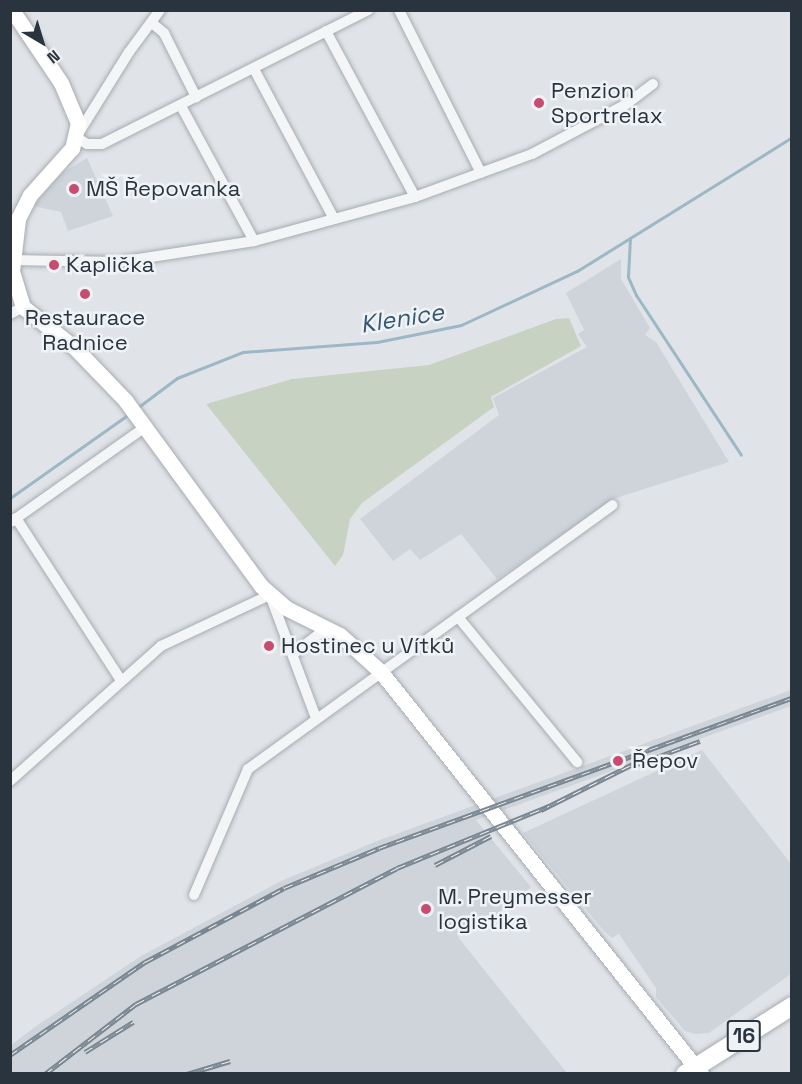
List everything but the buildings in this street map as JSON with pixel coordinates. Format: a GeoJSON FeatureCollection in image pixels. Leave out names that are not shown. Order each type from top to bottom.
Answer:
{"type":"FeatureCollection","features":[{"type":"Feature","properties":{"kind":"main road","name":"16"},"geometry":{"type":"LineString","coordinates":[[694,1071],[792,1006]]}},
{"type":"Feature","properties":{"kind":"street"},"geometry":{"type":"LineString","coordinates":[[12,10],[73,105],[76,138]]}},
{"type":"Feature","properties":{"kind":"street"},"geometry":{"type":"LineString","coordinates":[[160,10],[129,52],[68,153],[24,203],[16,227],[11,260],[17,311],[75,348],[125,400],[270,595],[286,608],[328,627],[381,672],[694,1071]]}},
{"type":"Feature","properties":{"kind":"street"},"geometry":{"type":"LineString","coordinates":[[76,138],[87,144],[102,144],[368,10]]}},
{"type":"Feature","properties":{"kind":"street"},"geometry":{"type":"LineString","coordinates":[[399,10],[481,173]]}},
{"type":"Feature","properties":{"kind":"street"},"geometry":{"type":"LineString","coordinates":[[152,23],[164,33],[196,97]]}},
{"type":"Feature","properties":{"kind":"street"},"geometry":{"type":"LineString","coordinates":[[326,31],[415,197]]}},
{"type":"Feature","properties":{"kind":"street"},"geometry":{"type":"LineString","coordinates":[[254,69],[334,219]]}},
{"type":"Feature","properties":{"kind":"street"},"geometry":{"type":"LineString","coordinates":[[11,260],[119,262],[254,241],[415,197],[532,154],[626,105],[653,84]]}},
{"type":"Feature","properties":{"kind":"street"},"geometry":{"type":"LineString","coordinates":[[181,106],[254,241]]}},
{"type":"Feature","properties":{"kind":"street"},"geometry":{"type":"LineString","coordinates":[[120,680],[13,520],[143,424]]}},
{"type":"Feature","properties":{"kind":"street"},"geometry":{"type":"LineString","coordinates":[[194,895],[248,769],[613,505]]}},
{"type":"Feature","properties":{"kind":"street"},"geometry":{"type":"LineString","coordinates":[[270,595],[316,718]]}},
{"type":"Feature","properties":{"kind":"street"},"geometry":{"type":"LineString","coordinates":[[12,777],[161,646],[270,595]]}},
{"type":"Feature","properties":{"kind":"street"},"geometry":{"type":"LineString","coordinates":[[458,617],[578,762]]}},
{"type":"Feature","properties":{"kind":"street"},"geometry":{"type":"LineString","coordinates":[[293,654],[328,627]]}},
{"type":"Feature","properties":{"kind":"shaded area","name":"MŠ Řepovanka"},"geometry":{"type":"Polygon","coordinates":[[[87,158],[113,216],[68,231],[61,212],[33,206],[63,172],[87,158]]]}},
{"type":"Feature","properties":{"kind":"shaded area"},"geometry":{"type":"Polygon","coordinates":[[[621,259],[621,279],[650,328],[645,335],[656,342],[729,462],[616,498],[497,579],[461,534],[420,560],[410,549],[393,561],[360,519],[499,415],[493,398],[587,347],[578,334],[584,330],[566,293],[621,259]]]}},
{"type":"Feature","properties":{"kind":"shaded area"},"geometry":{"type":"Polygon","coordinates":[[[791,690],[791,706],[476,820],[531,887],[499,913],[458,937],[567,1073],[11,1074],[11,1045],[35,1027],[141,956],[281,881],[377,841],[791,690]]]}},
{"type":"Feature","properties":{"kind":"shaded area"},"geometry":{"type":"Polygon","coordinates":[[[702,750],[791,864],[792,973],[709,1033],[695,1034],[685,1031],[656,997],[656,988],[619,934],[612,938],[604,931],[523,833],[702,750]]]}},
{"type":"Feature","properties":{"kind":"green space"},"geometry":{"type":"Polygon","coordinates":[[[569,318],[581,346],[491,397],[494,407],[362,503],[350,519],[343,555],[335,566],[206,404],[292,379],[429,365],[556,319],[569,318]]]}},
{"type":"Feature","properties":{"kind":"waterway","name":"Klenice"},"geometry":{"type":"LineString","coordinates":[[137,408],[177,378],[243,352],[377,342],[461,325],[577,271],[792,137]]}},
{"type":"Feature","properties":{"kind":"waterway"},"geometry":{"type":"LineString","coordinates":[[630,238],[628,277],[636,295],[741,455]]}},
{"type":"Feature","properties":{"kind":"waterway","name":"Klenice"},"geometry":{"type":"LineString","coordinates":[[10,498],[129,414]]}},
{"type":"Feature","properties":{"kind":"railway"},"geometry":{"type":"LineString","coordinates":[[10,1055],[145,962],[284,888],[379,848],[792,698]]}},
{"type":"Feature","properties":{"kind":"railway"},"geometry":{"type":"LineString","coordinates":[[638,764],[700,741]]}},
{"type":"Feature","properties":{"kind":"railway"},"geometry":{"type":"LineString","coordinates":[[541,810],[643,759]]}},
{"type":"Feature","properties":{"kind":"railway"},"geometry":{"type":"LineString","coordinates":[[45,1074],[136,1004],[397,868],[549,806]]}},
{"type":"Feature","properties":{"kind":"railway"},"geometry":{"type":"LineString","coordinates":[[435,865],[491,836]]}},
{"type":"Feature","properties":{"kind":"railway"},"geometry":{"type":"LineString","coordinates":[[85,1052],[133,1022]]}},
{"type":"Feature","properties":{"kind":"railway"},"geometry":{"type":"LineString","coordinates":[[187,1074],[230,1061]]}},
{"type":"Feature","properties":{"kind":"place","name":"Penzion Sportrelax"},"geometry":{"type":"Point","coordinates":[539,103]}},
{"type":"Feature","properties":{"kind":"place","name":"MŠ Řepovanka"},"geometry":{"type":"Point","coordinates":[74,189]}},
{"type":"Feature","properties":{"kind":"place","name":"Kaplička"},"geometry":{"type":"Point","coordinates":[54,265]}},
{"type":"Feature","properties":{"kind":"place","name":"Restaurace Radnice"},"geometry":{"type":"Point","coordinates":[85,294]}},
{"type":"Feature","properties":{"kind":"place","name":"Hostinec u Vítků"},"geometry":{"type":"Point","coordinates":[269,646]}},
{"type":"Feature","properties":{"kind":"place","name":"Řepov"},"geometry":{"type":"Point","coordinates":[618,761]}},
{"type":"Feature","properties":{"kind":"place","name":"M. Preymesser logistika"},"geometry":{"type":"Point","coordinates":[426,909]}}]}
